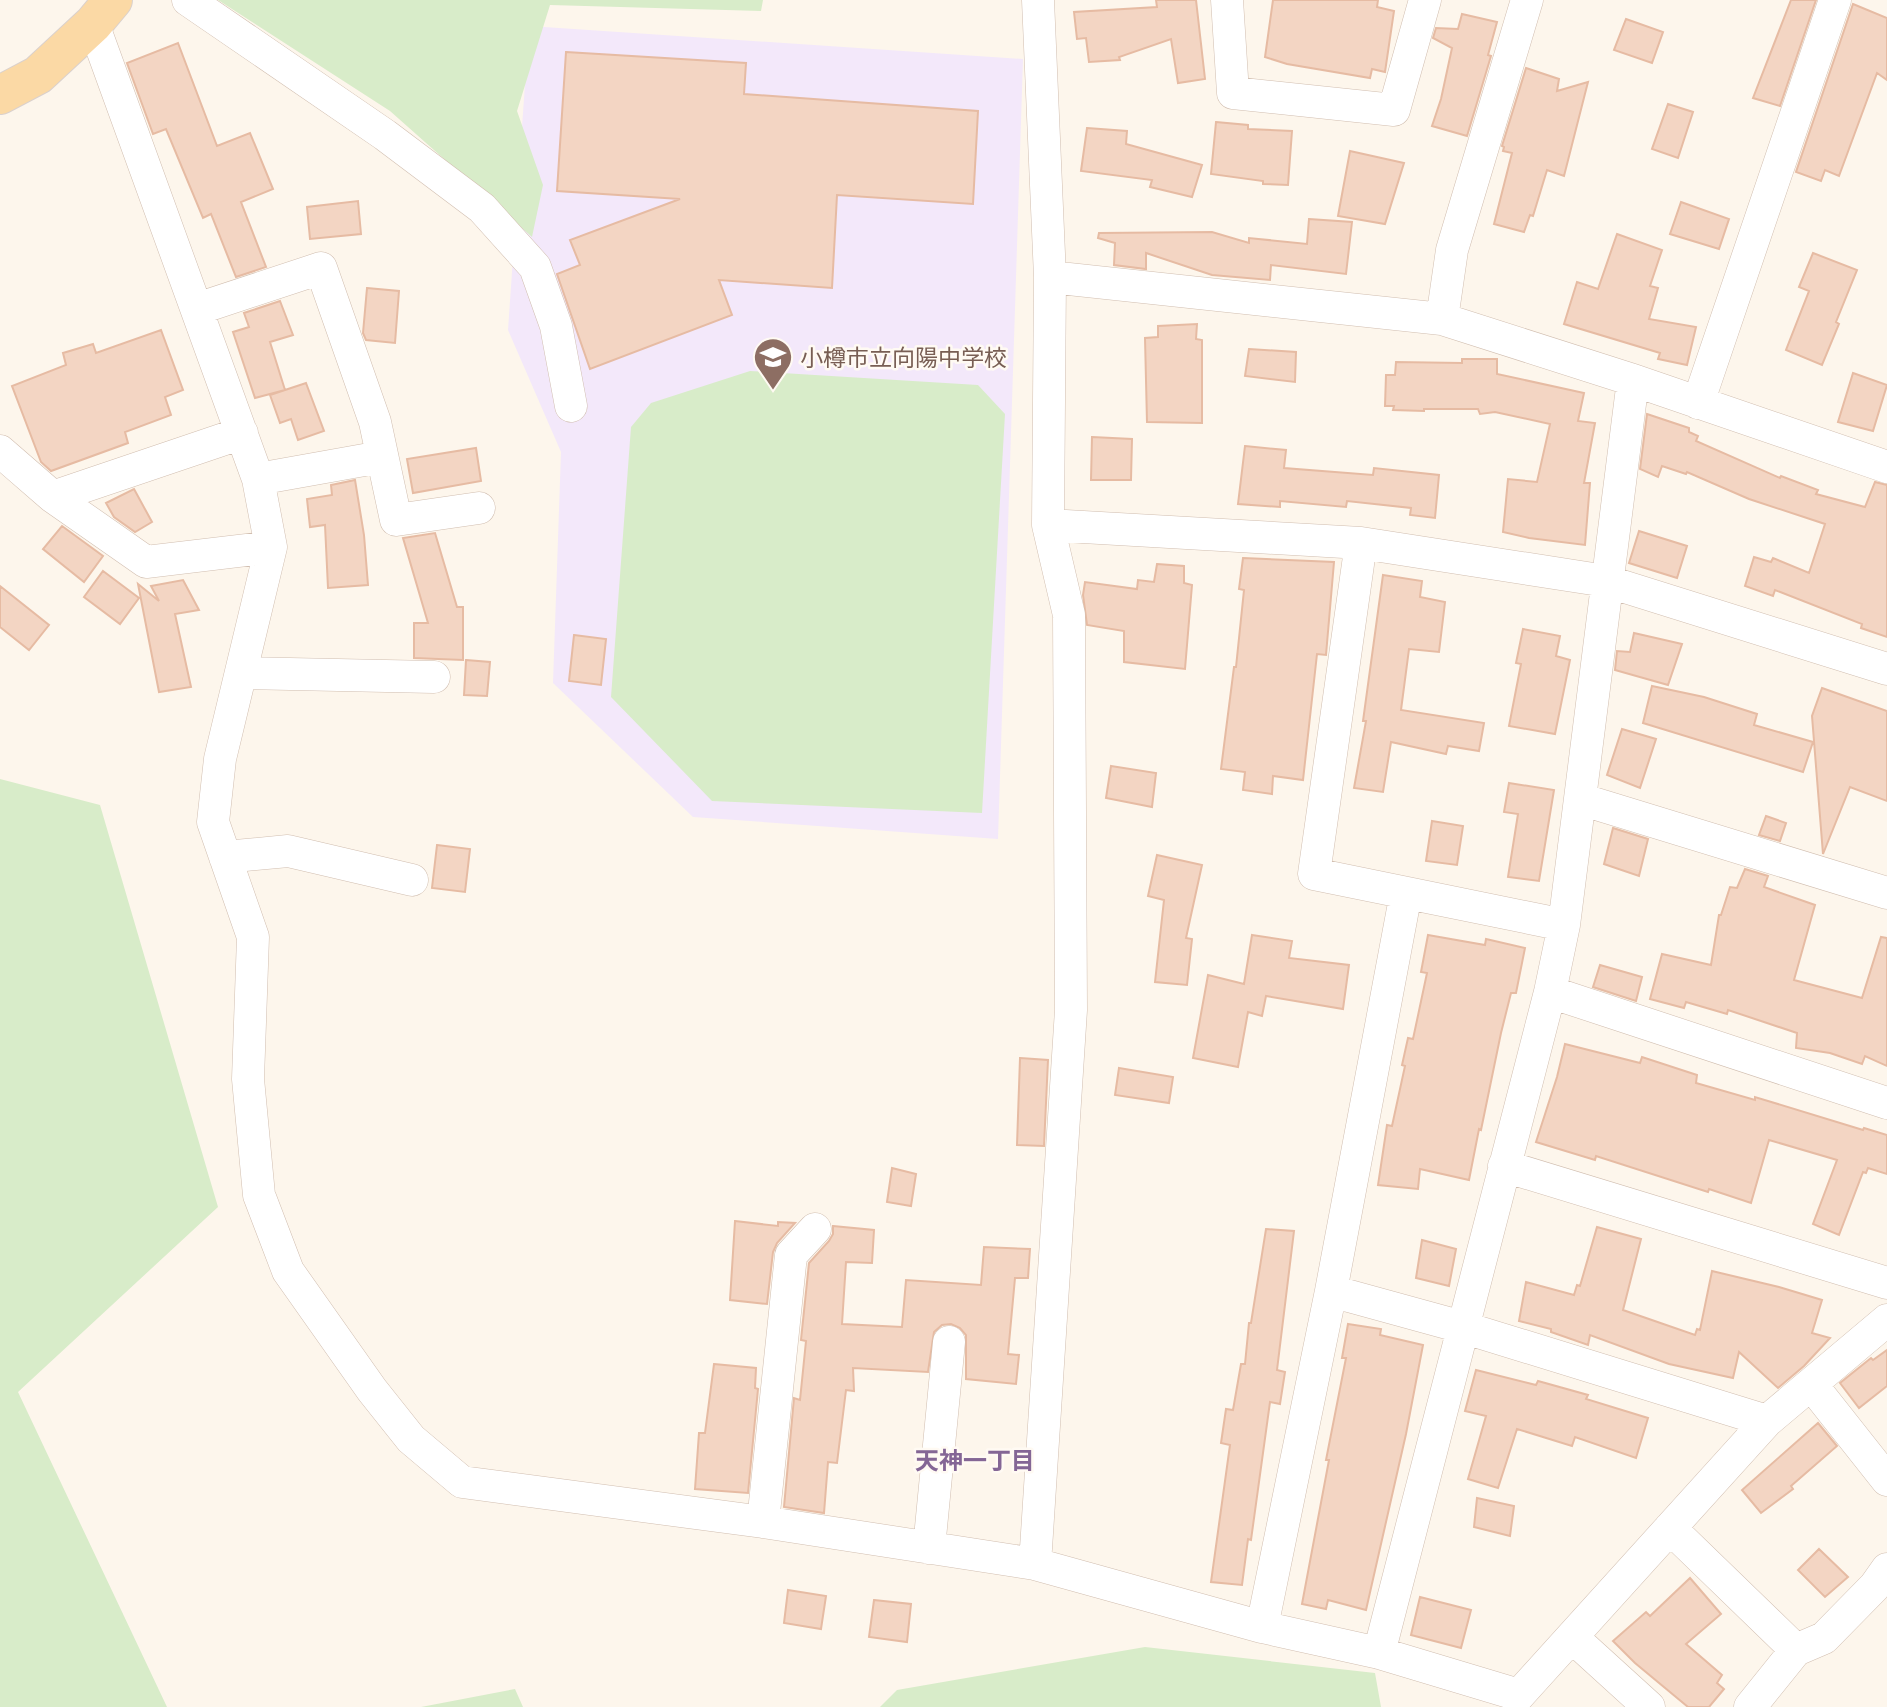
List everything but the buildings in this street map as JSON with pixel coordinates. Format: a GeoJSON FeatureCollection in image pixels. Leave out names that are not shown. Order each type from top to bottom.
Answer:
{"type":"FeatureCollection","features":[{"type":"Feature","properties":{"kind":"main road"},"geometry":{"type":"LineString","coordinates":[[0,95],[38,75],[103,12]]}},
{"type":"Feature","properties":{"kind":"street"},"geometry":{"type":"LineString","coordinates":[[188,0],[385,135],[482,208],[535,267],[556,326],[571,406]]}},
{"type":"Feature","properties":{"kind":"street"},"geometry":{"type":"LineString","coordinates":[[1035,1564],[1071,1010],[1069,615],[1048,525],[1051,277],[1038,0]]}},
{"type":"Feature","properties":{"kind":"street"},"geometry":{"type":"LineString","coordinates":[[1227,0],[1233,93],[1394,110],[1425,0]]}},
{"type":"Feature","properties":{"kind":"street"},"geometry":{"type":"LineString","coordinates":[[1443,319],[1452,250],[1527,0]]}},
{"type":"Feature","properties":{"kind":"street"},"geometry":{"type":"LineString","coordinates":[[1698,402],[1835,0]]}},
{"type":"Feature","properties":{"kind":"street"},"geometry":{"type":"LineString","coordinates":[[103,12],[197,309],[258,479],[271,547],[220,758],[213,822],[253,937],[248,1079],[259,1195],[288,1271],[372,1390],[411,1439],[462,1482],[763,1522],[1035,1564],[1262,1627],[1379,1653],[1521,1701],[1572,1637],[1767,1421],[1887,1320]]}},
{"type":"Feature","properties":{"kind":"street"},"geometry":{"type":"LineString","coordinates":[[197,309],[321,268],[375,422],[396,520],[479,508]]}},
{"type":"Feature","properties":{"kind":"street"},"geometry":{"type":"LineString","coordinates":[[1051,277],[1443,319],[1633,380],[1887,467]]}},
{"type":"Feature","properties":{"kind":"street"},"geometry":{"type":"LineString","coordinates":[[1379,1653],[1550,992],[1564,925],[1633,380]]}},
{"type":"Feature","properties":{"kind":"street"},"geometry":{"type":"LineString","coordinates":[[52,497],[242,433]]}},
{"type":"Feature","properties":{"kind":"street"},"geometry":{"type":"LineString","coordinates":[[0,451],[52,497],[146,562],[271,547]]}},
{"type":"Feature","properties":{"kind":"street"},"geometry":{"type":"LineString","coordinates":[[258,479],[381,457]]}},
{"type":"Feature","properties":{"kind":"street"},"geometry":{"type":"LineString","coordinates":[[1048,525],[1362,542],[1606,581],[1887,669]]}},
{"type":"Feature","properties":{"kind":"street"},"geometry":{"type":"LineString","coordinates":[[1362,542],[1314,874],[1564,925]]}},
{"type":"Feature","properties":{"kind":"street"},"geometry":{"type":"LineString","coordinates":[[241,673],[434,677]]}},
{"type":"Feature","properties":{"kind":"street"},"geometry":{"type":"LineString","coordinates":[[1580,799],[1887,894]]}},
{"type":"Feature","properties":{"kind":"street"},"geometry":{"type":"LineString","coordinates":[[225,857],[288,851],[412,880]]}},
{"type":"Feature","properties":{"kind":"street"},"geometry":{"type":"LineString","coordinates":[[1262,1627],[1331,1292],[1406,893]]}},
{"type":"Feature","properties":{"kind":"street"},"geometry":{"type":"LineString","coordinates":[[1550,992],[1887,1103]]}},
{"type":"Feature","properties":{"kind":"street"},"geometry":{"type":"LineString","coordinates":[[1504,1166],[1887,1283]]}},
{"type":"Feature","properties":{"kind":"street"},"geometry":{"type":"LineString","coordinates":[[763,1522],[791,1255],[815,1229]]}},
{"type":"Feature","properties":{"kind":"street"},"geometry":{"type":"LineString","coordinates":[[1331,1292],[1462,1327],[1767,1421]]}},
{"type":"Feature","properties":{"kind":"street"},"geometry":{"type":"LineString","coordinates":[[929,1548],[949,1342]]}},
{"type":"Feature","properties":{"kind":"street"},"geometry":{"type":"LineString","coordinates":[[1811,1384],[1887,1480]]}},
{"type":"Feature","properties":{"kind":"street"},"geometry":{"type":"LineString","coordinates":[[1670,1528],[1796,1650]]}},
{"type":"Feature","properties":{"kind":"street"},"geometry":{"type":"LineString","coordinates":[[1750,1707],[1796,1650],[1824,1638],[1887,1570]]}},
{"type":"Feature","properties":{"kind":"street"},"geometry":{"type":"LineString","coordinates":[[1572,1637],[1649,1707]]}},
{"type":"Feature","properties":{"kind":"shaded area","name":"小樽市立向陽中学校"},"geometry":{"type":"Polygon","coordinates":[[[529,26],[1023,59],[998,839],[693,817],[553,683],[561,452],[508,330],[529,26]]]}},
{"type":"Feature","properties":{"kind":"green space"},"geometry":{"type":"Polygon","coordinates":[[[218,0],[763,0],[761,11],[550,5],[517,111],[543,185],[532,237],[390,111],[218,0]]]}},
{"type":"Feature","properties":{"kind":"green space"},"geometry":{"type":"Polygon","coordinates":[[[750,371],[978,385],[1005,414],[982,813],[712,801],[611,697],[631,427],[651,403],[750,371]]]}},
{"type":"Feature","properties":{"kind":"green space"},"geometry":{"type":"Polygon","coordinates":[[[0,779],[100,805],[218,1207],[18,1392],[167,1707],[0,1707],[0,779]]]}},
{"type":"Feature","properties":{"kind":"green space"},"geometry":{"type":"Polygon","coordinates":[[[1145,1647],[1375,1673],[1381,1707],[880,1707],[897,1690],[1145,1647]]]}},
{"type":"Feature","properties":{"kind":"green space"},"geometry":{"type":"Polygon","coordinates":[[[515,1689],[523,1707],[421,1707],[515,1689]]]}},
{"type":"Feature","properties":{"kind":"place","name":"小樽市立向陽中学校"},"geometry":{"type":"Point","coordinates":[773,391]}},
{"type":"Feature","properties":{"kind":"district","name":"天神一丁目"},"geometry":{"type":"Point","coordinates":[975,1459]}}]}
